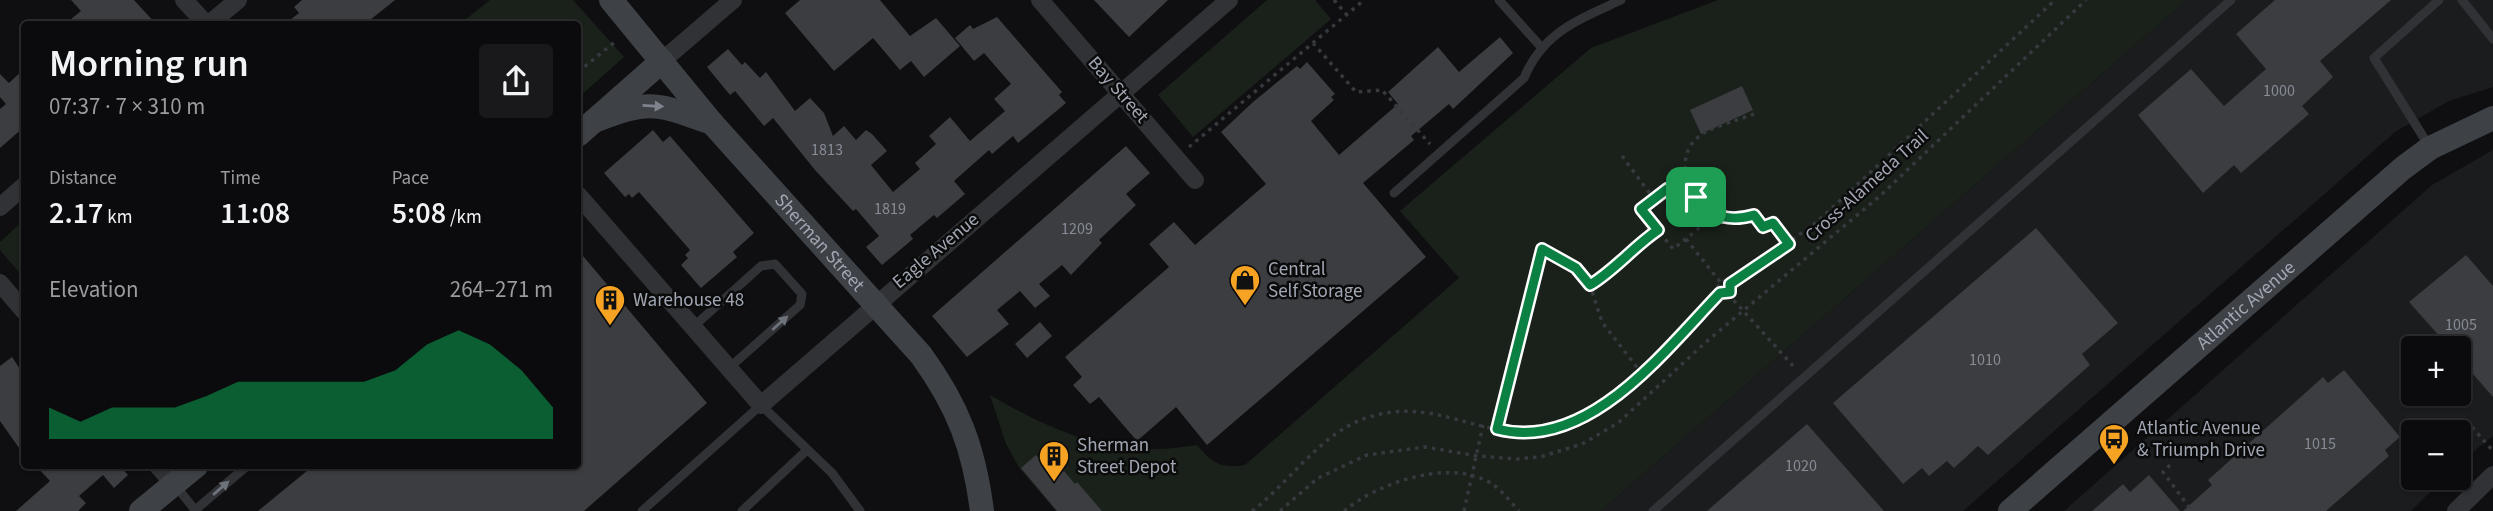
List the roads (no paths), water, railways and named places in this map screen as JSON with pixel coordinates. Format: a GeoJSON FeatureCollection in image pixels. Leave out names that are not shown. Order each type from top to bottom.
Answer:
{"type":"FeatureCollection","features":[{"type":"Feature","properties":{"kind":"street"},"geometry":{"type":"LineString","coordinates":[[184,0],[205,21]]}},
{"type":"Feature","properties":{"kind":"street"},"geometry":{"type":"LineString","coordinates":[[212,21],[238,0]]}},
{"type":"Feature","properties":{"kind":"street","name":"Sherman Street"},"geometry":{"type":"LineString","coordinates":[[611,0],[712,123],[921,355],[947,391],[964,430],[979,483],[982,511]]}},
{"type":"Feature","properties":{"kind":"street"},"geometry":{"type":"LineString","coordinates":[[586,128],[733,0]]}},
{"type":"Feature","properties":{"kind":"street","name":"Bay Street"},"geometry":{"type":"LineString","coordinates":[[1040,0],[1195,180]]}},
{"type":"Feature","properties":{"kind":"street","name":"Eagle Avenue"},"geometry":{"type":"LineString","coordinates":[[761,405],[875,303],[1229,0]]}},
{"type":"Feature","properties":{"kind":"street"},"geometry":{"type":"LineString","coordinates":[[586,128],[633,106],[655,104],[712,123]]}},
{"type":"Feature","properties":{"kind":"street","name":"Atlantic Avenue"},"geometry":{"type":"LineString","coordinates":[[2010,511],[2375,192],[2430,148],[2493,118]]}},
{"type":"Feature","properties":{"kind":"street"},"geometry":{"type":"LineString","coordinates":[[0,207],[21,189]]}},
{"type":"Feature","properties":{"kind":"street"},"geometry":{"type":"LineString","coordinates":[[581,198],[761,405]]}},
{"type":"Feature","properties":{"kind":"street"},"geometry":{"type":"LineString","coordinates":[[0,282],[21,307]]}},
{"type":"Feature","properties":{"kind":"street"},"geometry":{"type":"LineString","coordinates":[[141,511],[166,475],[186,469]]}},
{"type":"Feature","properties":{"kind":"street"},"geometry":{"type":"LineString","coordinates":[[2456,511],[2493,475]]}},
{"type":"Feature","properties":{"kind":"lane"},"geometry":{"type":"LineString","coordinates":[[1499,0],[1542,48]]}},
{"type":"Feature","properties":{"kind":"lane"},"geometry":{"type":"LineString","coordinates":[[1394,192],[1524,78],[1533,57],[1564,26],[1621,0]]}},
{"type":"Feature","properties":{"kind":"lane"},"geometry":{"type":"LineString","coordinates":[[1653,511],[2231,0]]}},
{"type":"Feature","properties":{"kind":"lane"},"geometry":{"type":"LineString","coordinates":[[2430,148],[2374,58],[2439,0]]}},
{"type":"Feature","properties":{"kind":"lane"},"geometry":{"type":"LineString","coordinates":[[2462,0],[2493,39]]}},
{"type":"Feature","properties":{"kind":"lane"},"geometry":{"type":"LineString","coordinates":[[693,327],[761,266],[775,264],[802,294],[800,305],[729,368]]}},
{"type":"Feature","properties":{"kind":"lane"},"geometry":{"type":"LineString","coordinates":[[642,511],[761,405],[832,473],[860,511]]}},
{"type":"Feature","properties":{"kind":"lane"},"geometry":{"type":"LineString","coordinates":[[742,511],[807,450]]}},
{"type":"Feature","properties":{"kind":"lane"},"geometry":{"type":"LineString","coordinates":[[166,475],[195,511],[244,469]]}},
{"type":"Feature","properties":{"kind":"place","name":"Central Self Storage"},"geometry":{"type":"Point","coordinates":[1245,307]}},
{"type":"Feature","properties":{"kind":"place","name":"Warehouse 48"},"geometry":{"type":"Point","coordinates":[610,327]}},
{"type":"Feature","properties":{"kind":"place","name":"Atlantic Avenue & Triumph Drive"},"geometry":{"type":"Point","coordinates":[2114,466]}},
{"type":"Feature","properties":{"kind":"place","name":"Sherman Street Depot"},"geometry":{"type":"Point","coordinates":[1054,483]}}]}
